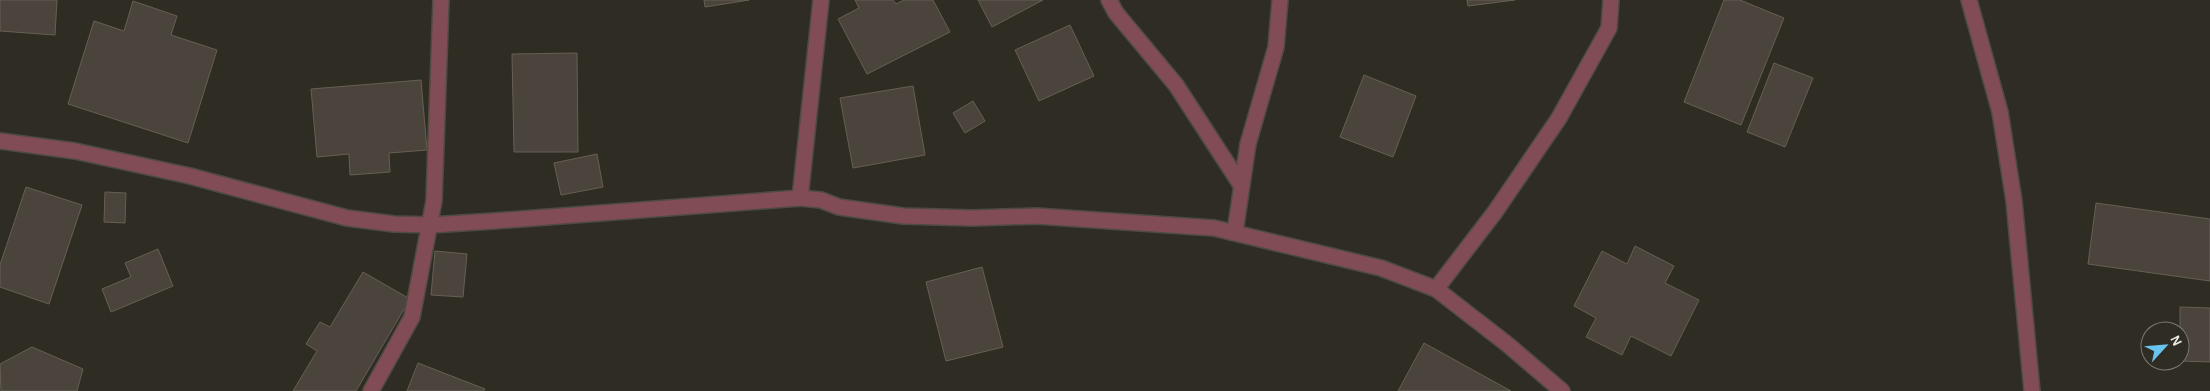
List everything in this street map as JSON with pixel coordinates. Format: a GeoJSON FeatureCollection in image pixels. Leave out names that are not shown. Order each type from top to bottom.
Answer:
{"type":"FeatureCollection","features":[{"type":"Feature","properties":{"kind":"street"},"geometry":{"type":"LineString","coordinates":[[371,391],[412,317],[431,225],[434,201],[441,0]]}},
{"type":"Feature","properties":{"kind":"street"},"geometry":{"type":"LineString","coordinates":[[800,198],[822,0]]}},
{"type":"Feature","properties":{"kind":"street"},"geometry":{"type":"LineString","coordinates":[[1109,0],[1116,13],[1176,86],[1242,185]]}},
{"type":"Feature","properties":{"kind":"street"},"geometry":{"type":"LineString","coordinates":[[1235,232],[1248,144],[1276,47],[1280,0]]}},
{"type":"Feature","properties":{"kind":"street"},"geometry":{"type":"LineString","coordinates":[[1436,290],[1495,212],[1559,118],[1609,28],[1611,0]]}},
{"type":"Feature","properties":{"kind":"street"},"geometry":{"type":"LineString","coordinates":[[1970,0],[2000,112],[2014,201],[2032,391]]}},
{"type":"Feature","properties":{"kind":"street"},"geometry":{"type":"LineString","coordinates":[[0,141],[76,151],[181,174],[348,218],[394,224],[431,225],[800,198],[821,200],[840,207],[903,216],[973,218],[1036,216],[1214,228],[1381,268],[1436,290],[1507,344],[1562,391]]}},
{"type":"Feature","properties":{"kind":"building"},"geometry":{"type":"Polygon","coordinates":[[[0,0],[57,0],[55,35],[0,31],[0,0]]]}},
{"type":"Feature","properties":{"kind":"building"},"geometry":{"type":"Polygon","coordinates":[[[704,0],[749,0],[705,7],[704,0]]]}},
{"type":"Feature","properties":{"kind":"building"},"geometry":{"type":"Polygon","coordinates":[[[855,0],[893,0],[896,4],[904,0],[933,0],[950,32],[867,74],[838,19],[859,8],[855,0]]]}},
{"type":"Feature","properties":{"kind":"building"},"geometry":{"type":"Polygon","coordinates":[[[978,0],[1043,0],[992,27],[978,0]]]}},
{"type":"Feature","properties":{"kind":"building"},"geometry":{"type":"Polygon","coordinates":[[[1467,0],[1515,0],[1468,6],[1467,0]]]}},
{"type":"Feature","properties":{"kind":"building"},"geometry":{"type":"Polygon","coordinates":[[[1724,0],[1740,0],[1784,18],[1741,125],[1684,102],[1724,0]]]}},
{"type":"Feature","properties":{"kind":"building"},"geometry":{"type":"Polygon","coordinates":[[[133,1],[177,16],[171,35],[217,50],[188,143],[68,104],[94,21],[124,31],[133,1]]]}},
{"type":"Feature","properties":{"kind":"building"},"geometry":{"type":"Polygon","coordinates":[[[1070,25],[1094,76],[1039,101],[1015,50],[1070,25]]]}},
{"type":"Feature","properties":{"kind":"building"},"geometry":{"type":"Polygon","coordinates":[[[577,53],[578,152],[514,152],[512,54],[577,53]]]}},
{"type":"Feature","properties":{"kind":"building"},"geometry":{"type":"Polygon","coordinates":[[[1774,63],[1813,78],[1785,147],[1747,132],[1774,63]]]}},
{"type":"Feature","properties":{"kind":"building"},"geometry":{"type":"Polygon","coordinates":[[[1364,75],[1416,96],[1393,157],[1340,137],[1364,75]]]}},
{"type":"Feature","properties":{"kind":"building"},"geometry":{"type":"Polygon","coordinates":[[[421,80],[427,150],[389,153],[390,172],[350,175],[349,154],[317,157],[311,89],[421,80]]]}},
{"type":"Feature","properties":{"kind":"building"},"geometry":{"type":"Polygon","coordinates":[[[913,86],[925,155],[853,168],[840,98],[913,86]]]}},
{"type":"Feature","properties":{"kind":"building"},"geometry":{"type":"Polygon","coordinates":[[[973,101],[985,121],[965,133],[953,113],[973,101]]]}},
{"type":"Feature","properties":{"kind":"building"},"geometry":{"type":"Polygon","coordinates":[[[597,154],[603,187],[561,195],[554,163],[597,154]]]}},
{"type":"Feature","properties":{"kind":"building"},"geometry":{"type":"Polygon","coordinates":[[[26,187],[82,205],[49,304],[0,287],[0,265],[26,187]]]}},
{"type":"Feature","properties":{"kind":"building"},"geometry":{"type":"Polygon","coordinates":[[[105,192],[126,193],[125,223],[104,222],[105,192]]]}},
{"type":"Feature","properties":{"kind":"building"},"geometry":{"type":"Polygon","coordinates":[[[2096,203],[2210,219],[2210,281],[2088,264],[2096,203]]]}},
{"type":"Feature","properties":{"kind":"building"},"geometry":{"type":"Polygon","coordinates":[[[1635,246],[1674,266],[1665,283],[1699,300],[1671,356],[1631,336],[1622,355],[1586,337],[1596,318],[1574,306],[1602,251],[1627,264],[1635,246]]]}},
{"type":"Feature","properties":{"kind":"building"},"geometry":{"type":"Polygon","coordinates":[[[158,249],[173,286],[111,312],[102,289],[131,277],[125,263],[158,249]]]}},
{"type":"Feature","properties":{"kind":"building"},"geometry":{"type":"Polygon","coordinates":[[[435,251],[467,254],[463,297],[431,295],[435,251]]]}},
{"type":"Feature","properties":{"kind":"building"},"geometry":{"type":"Polygon","coordinates":[[[982,267],[1003,347],[946,361],[926,282],[982,267]]]}},
{"type":"Feature","properties":{"kind":"building"},"geometry":{"type":"Polygon","coordinates":[[[363,272],[410,299],[356,391],[293,391],[317,351],[306,344],[320,322],[330,327],[363,272]]]}},
{"type":"Feature","properties":{"kind":"building"},"geometry":{"type":"Polygon","coordinates":[[[2180,307],[2210,308],[2210,362],[2190,361],[2190,321],[2180,321],[2180,307]]]}},
{"type":"Feature","properties":{"kind":"building"},"geometry":{"type":"Polygon","coordinates":[[[1424,343],[1511,391],[1398,391],[1424,343]]]}},
{"type":"Feature","properties":{"kind":"building"},"geometry":{"type":"Polygon","coordinates":[[[32,347],[83,369],[77,391],[1,391],[0,364],[32,347]]]}},
{"type":"Feature","properties":{"kind":"building"},"geometry":{"type":"Polygon","coordinates":[[[418,363],[485,389],[484,391],[407,391],[418,363]]]}}]}
